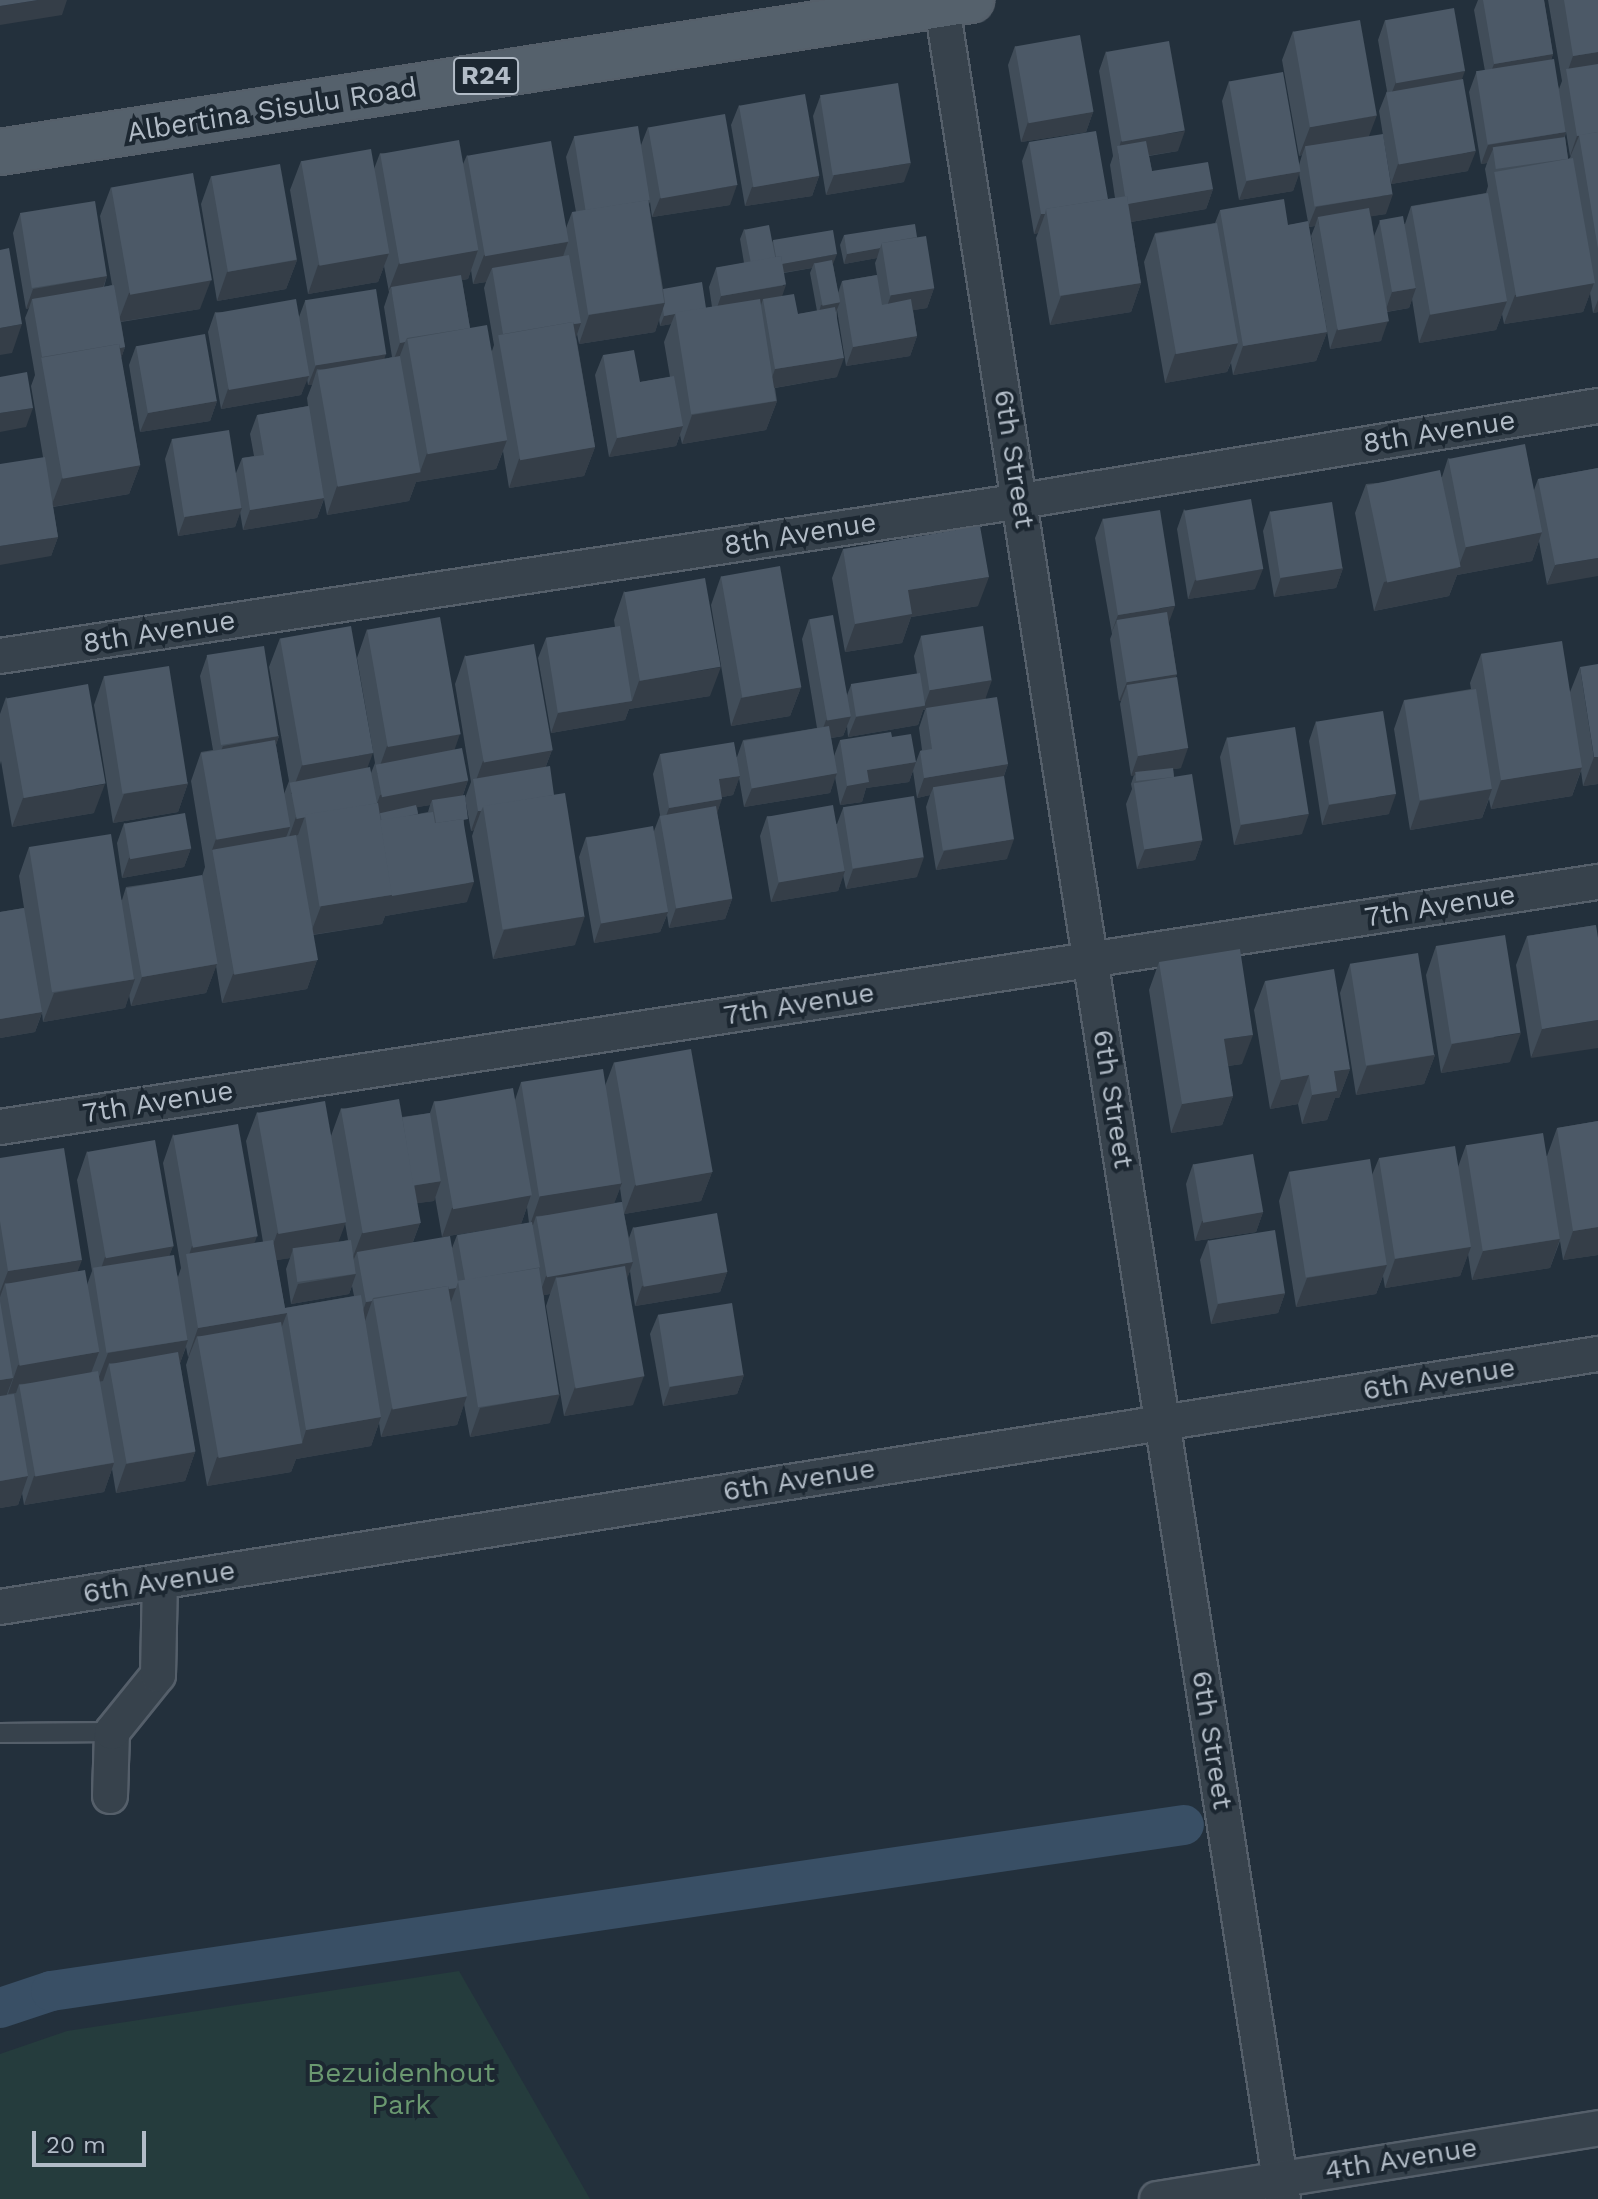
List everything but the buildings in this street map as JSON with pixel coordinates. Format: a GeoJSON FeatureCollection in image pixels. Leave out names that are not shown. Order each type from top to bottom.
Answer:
{"type":"FeatureCollection","features":[{"type":"Feature","properties":{"kind":"main road","name":"Albertina Sisulu Road"},"geometry":{"type":"LineString","coordinates":[[0,152],[951,2]]}},
{"type":"Feature","properties":{"kind":"street","name":"6th Street"},"geometry":{"type":"LineString","coordinates":[[951,2],[1021,501],[1281,2189]]}},
{"type":"Feature","properties":{"kind":"street","name":"8th Avenue"},"geometry":{"type":"LineString","coordinates":[[0,656],[1021,501],[1598,406]]}},
{"type":"Feature","properties":{"kind":"street","name":"7th Avenue"},"geometry":{"type":"LineString","coordinates":[[0,1127],[1598,882]]}},
{"type":"Feature","properties":{"kind":"street","name":"6th Avenue"},"geometry":{"type":"LineString","coordinates":[[0,1607],[1598,1354]]}},
{"type":"Feature","properties":{"kind":"street"},"geometry":{"type":"LineString","coordinates":[[110,1796],[112,1732],[158,1675],[160,1582]]}},
{"type":"Feature","properties":{"kind":"street","name":"4th Avenue"},"geometry":{"type":"LineString","coordinates":[[1157,2199],[1281,2189],[1598,2128]]}},
{"type":"Feature","properties":{"kind":"lane"},"geometry":{"type":"LineString","coordinates":[[0,1733],[112,1732]]}},
{"type":"Feature","properties":{"kind":"green space","name":"Bezuidenhout Park"},"geometry":{"type":"Polygon","coordinates":[[[459,1971],[590,2199],[0,2199],[0,2054],[67,2031],[459,1971]]]}},
{"type":"Feature","properties":{"kind":"waterway"},"geometry":{"type":"LineString","coordinates":[[0,2008],[51,1991],[1184,1825]]}}]}
